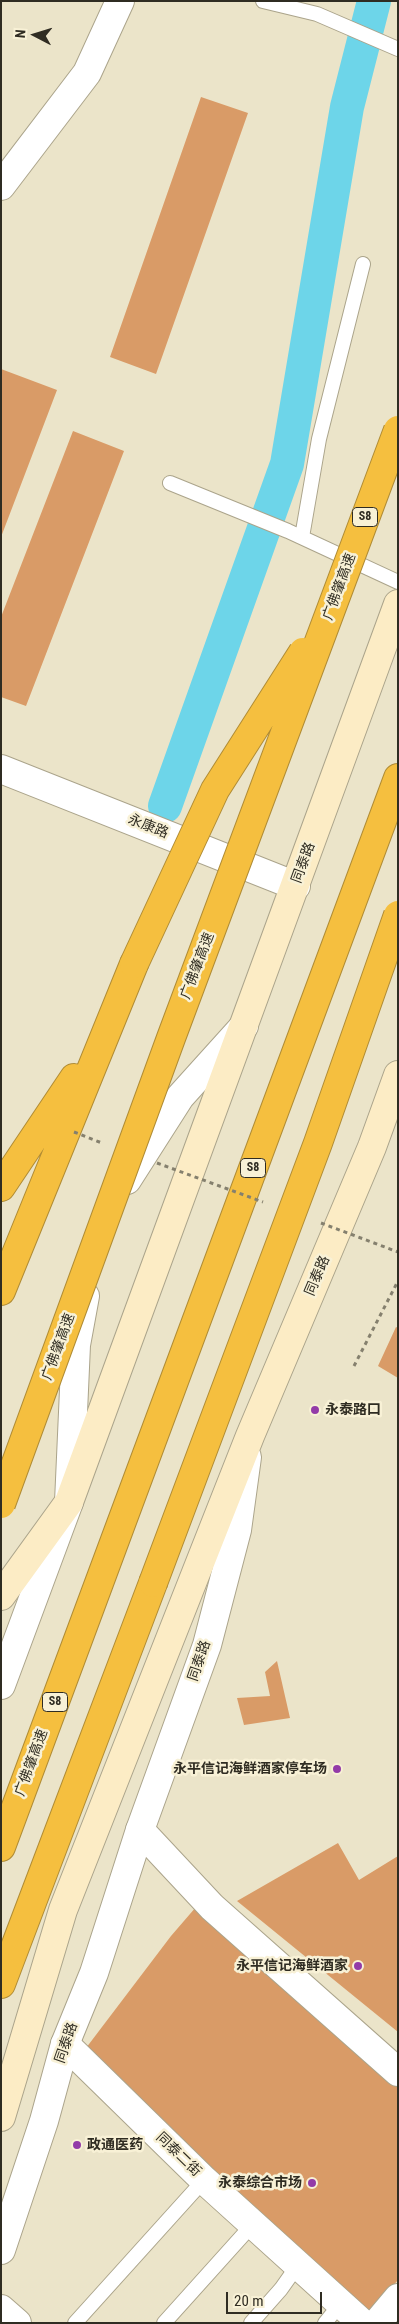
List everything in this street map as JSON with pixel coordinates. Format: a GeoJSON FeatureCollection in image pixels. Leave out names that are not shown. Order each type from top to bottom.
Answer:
{"type":"FeatureCollection","features":[{"type":"Feature","properties":{"kind":"highway","name":"广佛肇高速"},"geometry":{"type":"LineString","coordinates":[[1,1504],[171,1038],[398,430]]}},
{"type":"Feature","properties":{"kind":"highway"},"geometry":{"type":"LineString","coordinates":[[1,1291],[134,964],[215,790],[333,604]]}},
{"type":"Feature","properties":{"kind":"highway","name":"广佛肇高速"},"geometry":{"type":"LineString","coordinates":[[1,1847],[398,778]]}},
{"type":"Feature","properties":{"kind":"highway"},"geometry":{"type":"LineString","coordinates":[[1,1984],[193,1481],[318,1143],[398,915]]}},
{"type":"Feature","properties":{"kind":"highway"},"geometry":{"type":"LineString","coordinates":[[1,1187],[39,1132],[78,1070],[134,964]]}},
{"type":"Feature","properties":{"kind":"main road","name":"同泰路"},"geometry":{"type":"LineString","coordinates":[[70,1502],[398,604]]}},
{"type":"Feature","properties":{"kind":"main road","name":"同泰路"},"geometry":{"type":"LineString","coordinates":[[250,1436],[372,1147],[398,1075]]}},
{"type":"Feature","properties":{"kind":"main road"},"geometry":{"type":"LineString","coordinates":[[1,2117],[63,1910],[250,1436]]}},
{"type":"Feature","properties":{"kind":"main road"},"geometry":{"type":"LineString","coordinates":[[1,1596],[70,1502]]}},
{"type":"Feature","properties":{"kind":"street"},"geometry":{"type":"LineString","coordinates":[[1,186],[86,72],[117,3]]}},
{"type":"Feature","properties":{"kind":"street","name":"永康路"},"geometry":{"type":"LineString","coordinates":[[1,768],[296,886]]}},
{"type":"Feature","properties":{"kind":"street"},"geometry":{"type":"LineString","coordinates":[[70,1502],[76,1345],[93,1262],[108,1220],[128,1178],[180,1097],[246,1023]]}},
{"type":"Feature","properties":{"kind":"street","name":"同泰路"},"geometry":{"type":"LineString","coordinates":[[1,2250],[44,2121],[65,2044],[94,1973],[140,1830],[207,1646],[237,1530],[250,1436]]}},
{"type":"Feature","properties":{"kind":"street","name":"同泰路"},"geometry":{"type":"LineString","coordinates":[[1,1685],[70,1502]]}},
{"type":"Feature","properties":{"kind":"street"},"geometry":{"type":"LineString","coordinates":[[140,1830],[212,1907],[398,2072]]}},
{"type":"Feature","properties":{"kind":"street","name":"同泰二街"},"geometry":{"type":"LineString","coordinates":[[65,2044],[204,2180],[298,2265],[333,2313],[362,2323]]}},
{"type":"Feature","properties":{"kind":"street"},"geometry":{"type":"LineString","coordinates":[[376,2323],[398,2298]]}},
{"type":"Feature","properties":{"kind":"street"},"geometry":{"type":"LineString","coordinates":[[1,2309],[16,2323]]}},
{"type":"Feature","properties":{"kind":"lane"},"geometry":{"type":"LineString","coordinates":[[263,1],[317,14],[398,49]]}},
{"type":"Feature","properties":{"kind":"lane"},"geometry":{"type":"LineString","coordinates":[[302,537],[319,440],[364,264]]}},
{"type":"Feature","properties":{"kind":"lane"},"geometry":{"type":"LineString","coordinates":[[170,483],[302,537],[398,582]]}},
{"type":"Feature","properties":{"kind":"lane"},"geometry":{"type":"LineString","coordinates":[[74,2323],[204,2180]]}},
{"type":"Feature","properties":{"kind":"lane"},"geometry":{"type":"LineString","coordinates":[[164,2323],[253,2224]]}},
{"type":"Feature","properties":{"kind":"lane"},"geometry":{"type":"LineString","coordinates":[[251,2323],[281,2289],[298,2265]]}},
{"type":"Feature","properties":{"kind":"path"},"geometry":{"type":"LineString","coordinates":[[74,1132],[111,1146]]}},
{"type":"Feature","properties":{"kind":"path"},"geometry":{"type":"LineString","coordinates":[[148,1160],[268,1204]]}},
{"type":"Feature","properties":{"kind":"path"},"geometry":{"type":"LineString","coordinates":[[314,1221],[398,1252]]}},
{"type":"Feature","properties":{"kind":"path"},"geometry":{"type":"LineString","coordinates":[[354,1366],[398,1281]]}},
{"type":"Feature","properties":{"kind":"building"},"geometry":{"type":"Polygon","coordinates":[[[201,97],[248,113],[156,374],[110,357],[201,97]]]}},
{"type":"Feature","properties":{"kind":"building"},"geometry":{"type":"Polygon","coordinates":[[[1,369],[57,390],[1,537],[1,369]]]}},
{"type":"Feature","properties":{"kind":"building"},"geometry":{"type":"Polygon","coordinates":[[[73,431],[124,451],[26,706],[1,697],[1,617],[73,431]]]}},
{"type":"Feature","properties":{"kind":"building"},"geometry":{"type":"Polygon","coordinates":[[[396,1327],[398,1328],[398,1378],[378,1366],[396,1327]]]}},
{"type":"Feature","properties":{"kind":"building"},"geometry":{"type":"Polygon","coordinates":[[[277,1661],[290,1718],[244,1725],[237,1698],[270,1696],[265,1672],[277,1661]]]}},
{"type":"Feature","properties":{"kind":"building","name":"永平信记海鲜酒家"},"geometry":{"type":"Polygon","coordinates":[[[338,1843],[359,1880],[398,1856],[398,2032],[237,1901],[338,1843]]]}},
{"type":"Feature","properties":{"kind":"building","name":"永泰综合市场"},"geometry":{"type":"Polygon","coordinates":[[[196,1907],[398,2087],[398,2280],[370,2312],[83,2052],[171,1936],[196,1907]]]}},
{"type":"Feature","properties":{"kind":"waterway"},"geometry":{"type":"LineString","coordinates":[[165,806],[287,464],[347,107],[374,1]]}},
{"type":"Feature","properties":{"kind":"place","name":"永泰路口"},"geometry":{"type":"Point","coordinates":[315,1410]}},
{"type":"Feature","properties":{"kind":"place","name":"永平信记海鲜酒家停车场"},"geometry":{"type":"Point","coordinates":[337,1769]}},
{"type":"Feature","properties":{"kind":"place","name":"永平信记海鲜酒家"},"geometry":{"type":"Point","coordinates":[358,1966]}},
{"type":"Feature","properties":{"kind":"place","name":"政通医药"},"geometry":{"type":"Point","coordinates":[77,2145]}},
{"type":"Feature","properties":{"kind":"place","name":"永泰综合市场"},"geometry":{"type":"Point","coordinates":[312,2183]}}]}
